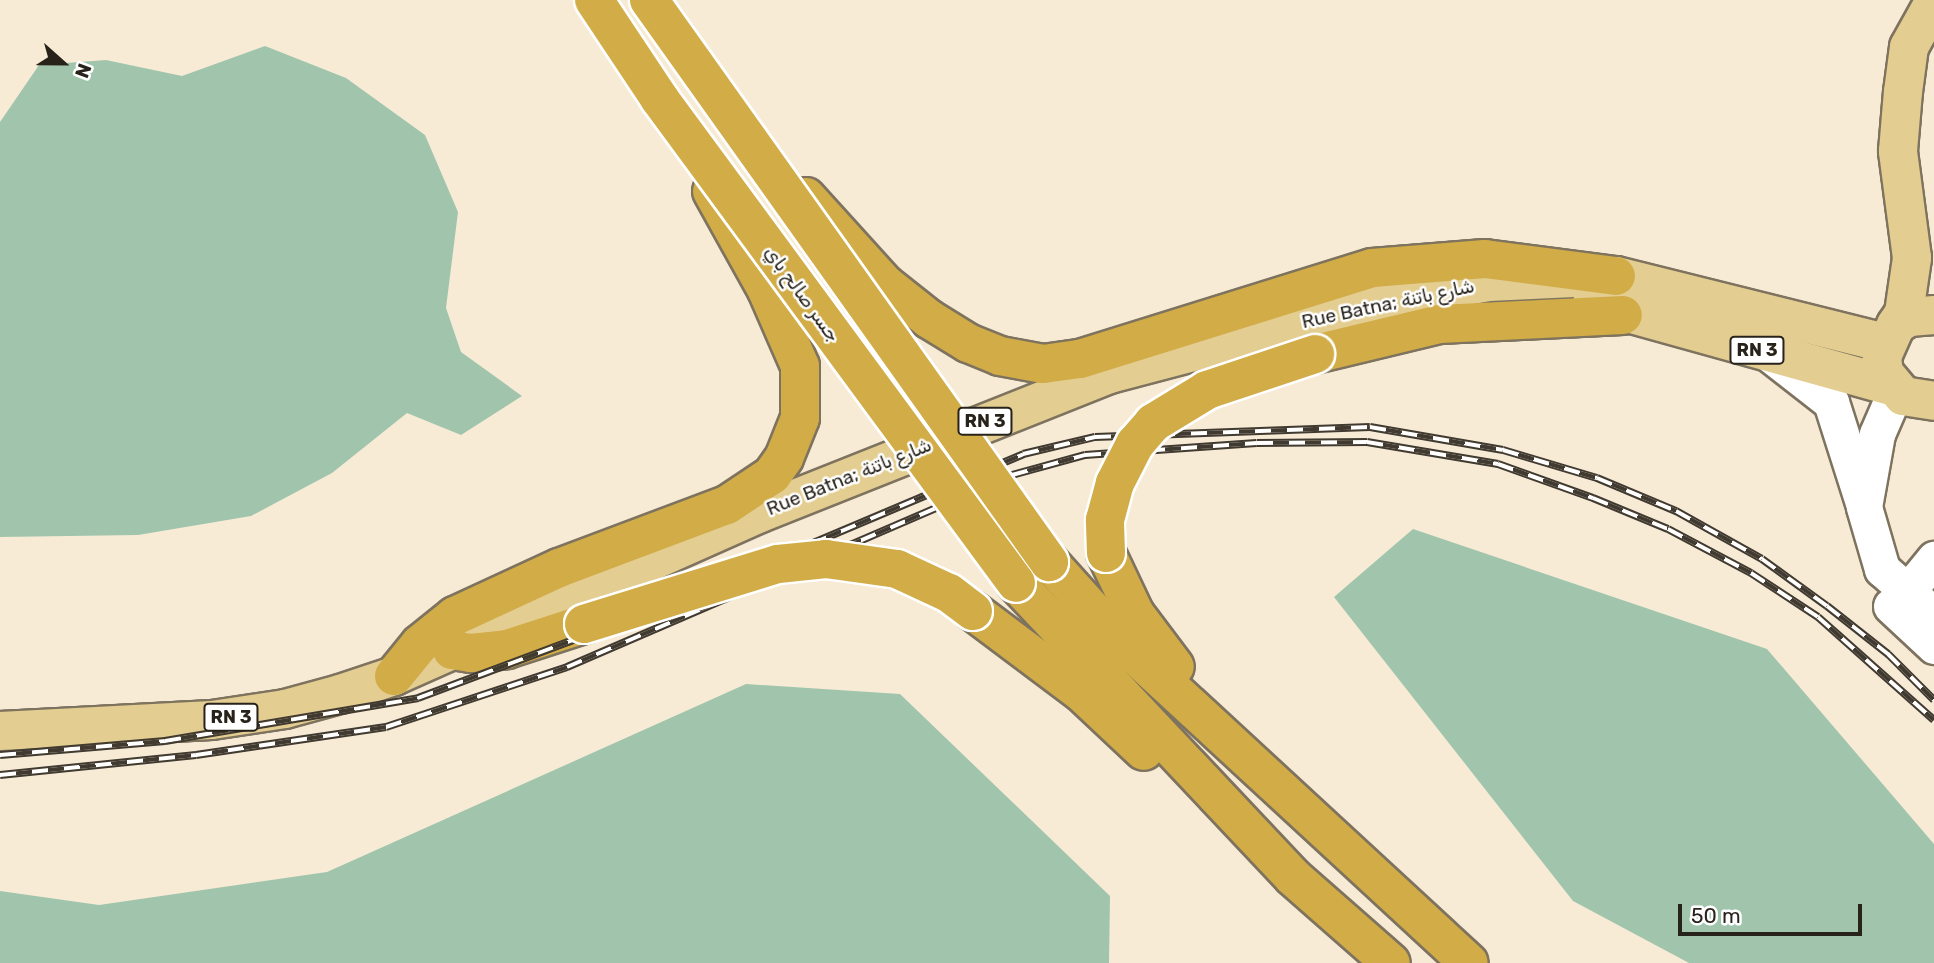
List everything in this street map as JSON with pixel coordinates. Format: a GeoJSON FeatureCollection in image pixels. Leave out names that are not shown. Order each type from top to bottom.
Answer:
{"type":"FeatureCollection","features":[{"type":"Feature","properties":{"kind":"highway","name":"جسر صالح باي"},"geometry":{"type":"LineString","coordinates":[[594,0],[659,97],[1016,583],[1293,877]]}},
{"type":"Feature","properties":{"kind":"highway"},"geometry":{"type":"LineString","coordinates":[[649,0],[700,78],[1049,562],[1121,642],[1324,833],[1469,963]]}},
{"type":"Feature","properties":{"kind":"highway","name":"RN 3"},"geometry":{"type":"LineString","coordinates":[[700,78],[885,284],[939,325],[1000,356],[1043,364],[1080,359],[1372,268],[1438,260],[1525,261],[1616,276]]}},
{"type":"Feature","properties":{"kind":"highway"},"geometry":{"type":"LineString","coordinates":[[394,676],[420,644],[455,616],[559,568],[695,519],[749,493],[784,458],[800,418],[800,366],[786,328],[659,97]]}},
{"type":"Feature","properties":{"kind":"highway","name":"RN 3"},"geometry":{"type":"LineString","coordinates":[[1324,833],[1179,674],[1135,614],[1106,553],[1105,520],[1115,483],[1135,444],[1153,423],[1207,390],[1315,355],[1440,324],[1623,315]]}},
{"type":"Feature","properties":{"kind":"highway"},"geometry":{"type":"LineString","coordinates":[[452,650],[471,653],[507,649],[778,564],[826,559],[897,569],[949,593],[1081,692],[1213,814],[1293,877],[1391,963]]}},
{"type":"Feature","properties":{"kind":"main road"},"geometry":{"type":"LineString","coordinates":[[1906,393],[1883,365],[1890,334],[1904,313],[1912,258],[1898,150],[1909,47],[1934,2]]}},
{"type":"Feature","properties":{"kind":"main road"},"geometry":{"type":"LineString","coordinates":[[1912,258],[1934,293]]}},
{"type":"Feature","properties":{"kind":"main road","name":"Rue Batna; شارع باتنة"},"geometry":{"type":"LineString","coordinates":[[452,650],[760,513],[1110,374],[1398,298],[1489,282],[1616,276],[1890,334]]}},
{"type":"Feature","properties":{"kind":"main road","name":"Rue Batna; شارع باتنة"},"geometry":{"type":"LineString","coordinates":[[1546,281],[1623,315],[1906,393]]}},
{"type":"Feature","properties":{"kind":"main road"},"geometry":{"type":"LineString","coordinates":[[1890,334],[1909,317],[1934,315]]}},
{"type":"Feature","properties":{"kind":"main road","name":"RN 3"},"geometry":{"type":"LineString","coordinates":[[1906,393],[1934,420]]}},
{"type":"Feature","properties":{"kind":"main road","name":"RN 3"},"geometry":{"type":"LineString","coordinates":[[0,731],[212,720],[285,709],[394,676],[452,650]]}},
{"type":"Feature","properties":{"kind":"lane"},"geometry":{"type":"LineString","coordinates":[[1768,353],[1830,402],[1864,507],[1890,605],[1934,646]]}},
{"type":"Feature","properties":{"kind":"lane"},"geometry":{"type":"LineString","coordinates":[[1864,507],[1877,435],[1906,393]]}},
{"type":"Feature","properties":{"kind":"lane"},"geometry":{"type":"LineString","coordinates":[[1907,592],[1933,561]]}},
{"type":"Feature","properties":{"kind":"lane"},"geometry":{"type":"LineString","coordinates":[[1882,569],[1934,615]]}},
{"type":"Feature","properties":{"kind":"green space"},"geometry":{"type":"Polygon","coordinates":[[[265,46],[346,78],[425,135],[458,212],[446,308],[461,352],[522,396],[461,435],[407,413],[332,473],[251,516],[138,535],[0,537],[0,122],[39,65],[106,60],[182,76],[265,46]]]}},
{"type":"Feature","properties":{"kind":"green space"},"geometry":{"type":"Polygon","coordinates":[[[1413,529],[1767,649],[1934,844],[1934,963],[1689,963],[1573,901],[1334,597],[1413,529]]]}},
{"type":"Feature","properties":{"kind":"green space"},"geometry":{"type":"Polygon","coordinates":[[[746,684],[900,694],[1110,896],[1109,963],[0,963],[0,891],[99,905],[327,872],[746,684]]]}},
{"type":"Feature","properties":{"kind":"railway"},"geometry":{"type":"LineString","coordinates":[[0,755],[165,741],[418,698],[664,606],[1023,454],[1095,437],[1370,427],[1503,450],[1597,478],[1676,511],[1762,559],[1827,606],[1888,654],[1934,700]]}},
{"type":"Feature","properties":{"kind":"railway"},"geometry":{"type":"LineString","coordinates":[[0,775],[196,755],[386,727],[567,667],[1012,475],[1085,455],[1257,443],[1367,442],[1498,464],[1593,498],[1668,529],[1751,573],[1818,617],[1934,720]]}}]}
